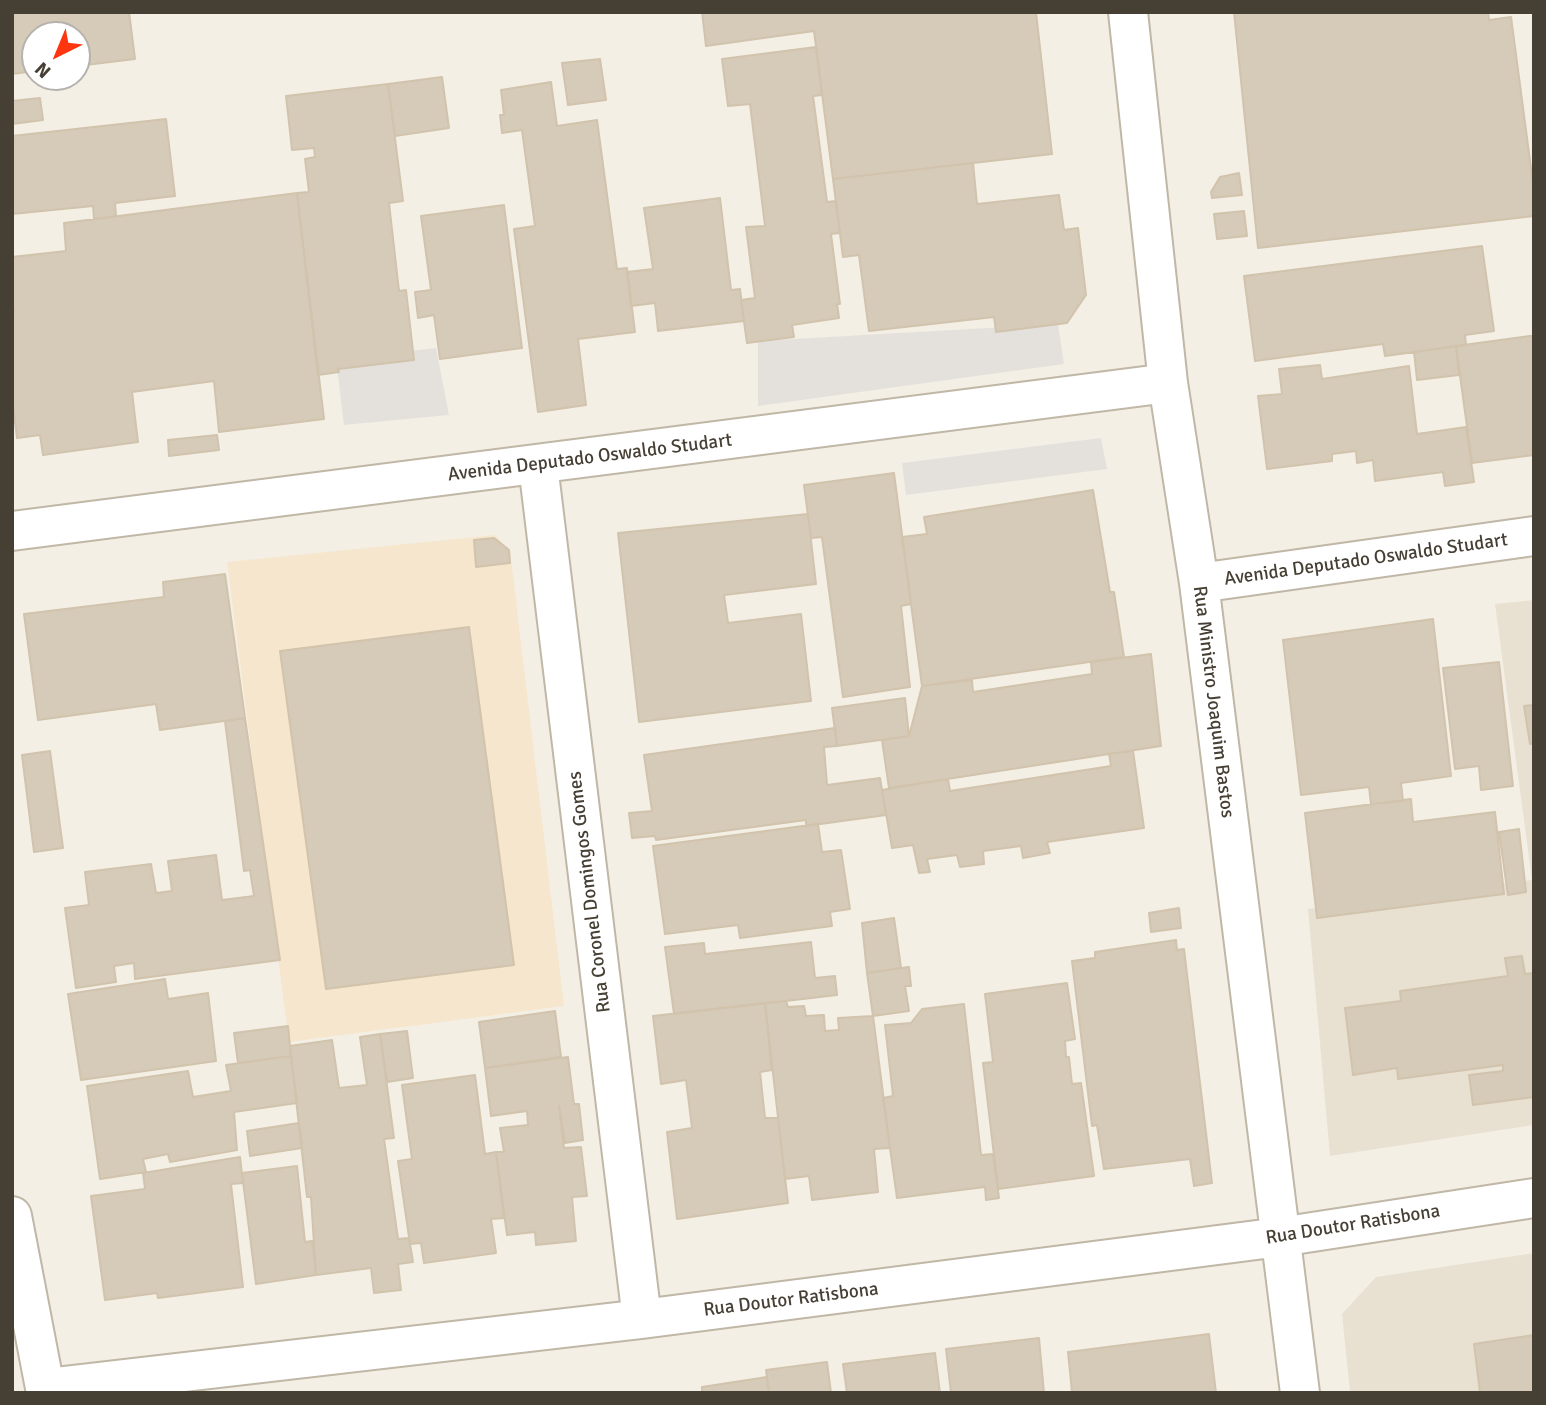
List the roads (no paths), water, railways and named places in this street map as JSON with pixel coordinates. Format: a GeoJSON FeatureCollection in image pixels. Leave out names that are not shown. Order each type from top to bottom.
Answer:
{"type":"FeatureCollection","features":[{"type":"Feature","properties":{"kind":"street","name":"Rua Ministro Joaquim Bastos"},"geometry":{"type":"LineString","coordinates":[[1128,12],[1168,383],[1199,583],[1300,1393]]}},
{"type":"Feature","properties":{"kind":"street","name":"Avenida Deputado Oswaldo Studart"},"geometry":{"type":"LineString","coordinates":[[12,531],[1168,383]]}},
{"type":"Feature","properties":{"kind":"street","name":"Rua Coronel Domingos Gomes"},"geometry":{"type":"LineString","coordinates":[[538,465],[642,1319]]}},
{"type":"Feature","properties":{"kind":"street","name":"Avenida Deputado Oswaldo Studart"},"geometry":{"type":"LineString","coordinates":[[1199,583],[1534,536]]}},
{"type":"Feature","properties":{"kind":"street","name":"Rua Doutor Ratisbona"},"geometry":{"type":"LineString","coordinates":[[46,1390],[642,1319],[1280,1237],[1534,1198]]}},
{"type":"Feature","properties":{"kind":"street"},"geometry":{"type":"LineString","coordinates":[[12,1216],[46,1390]]}}]}
